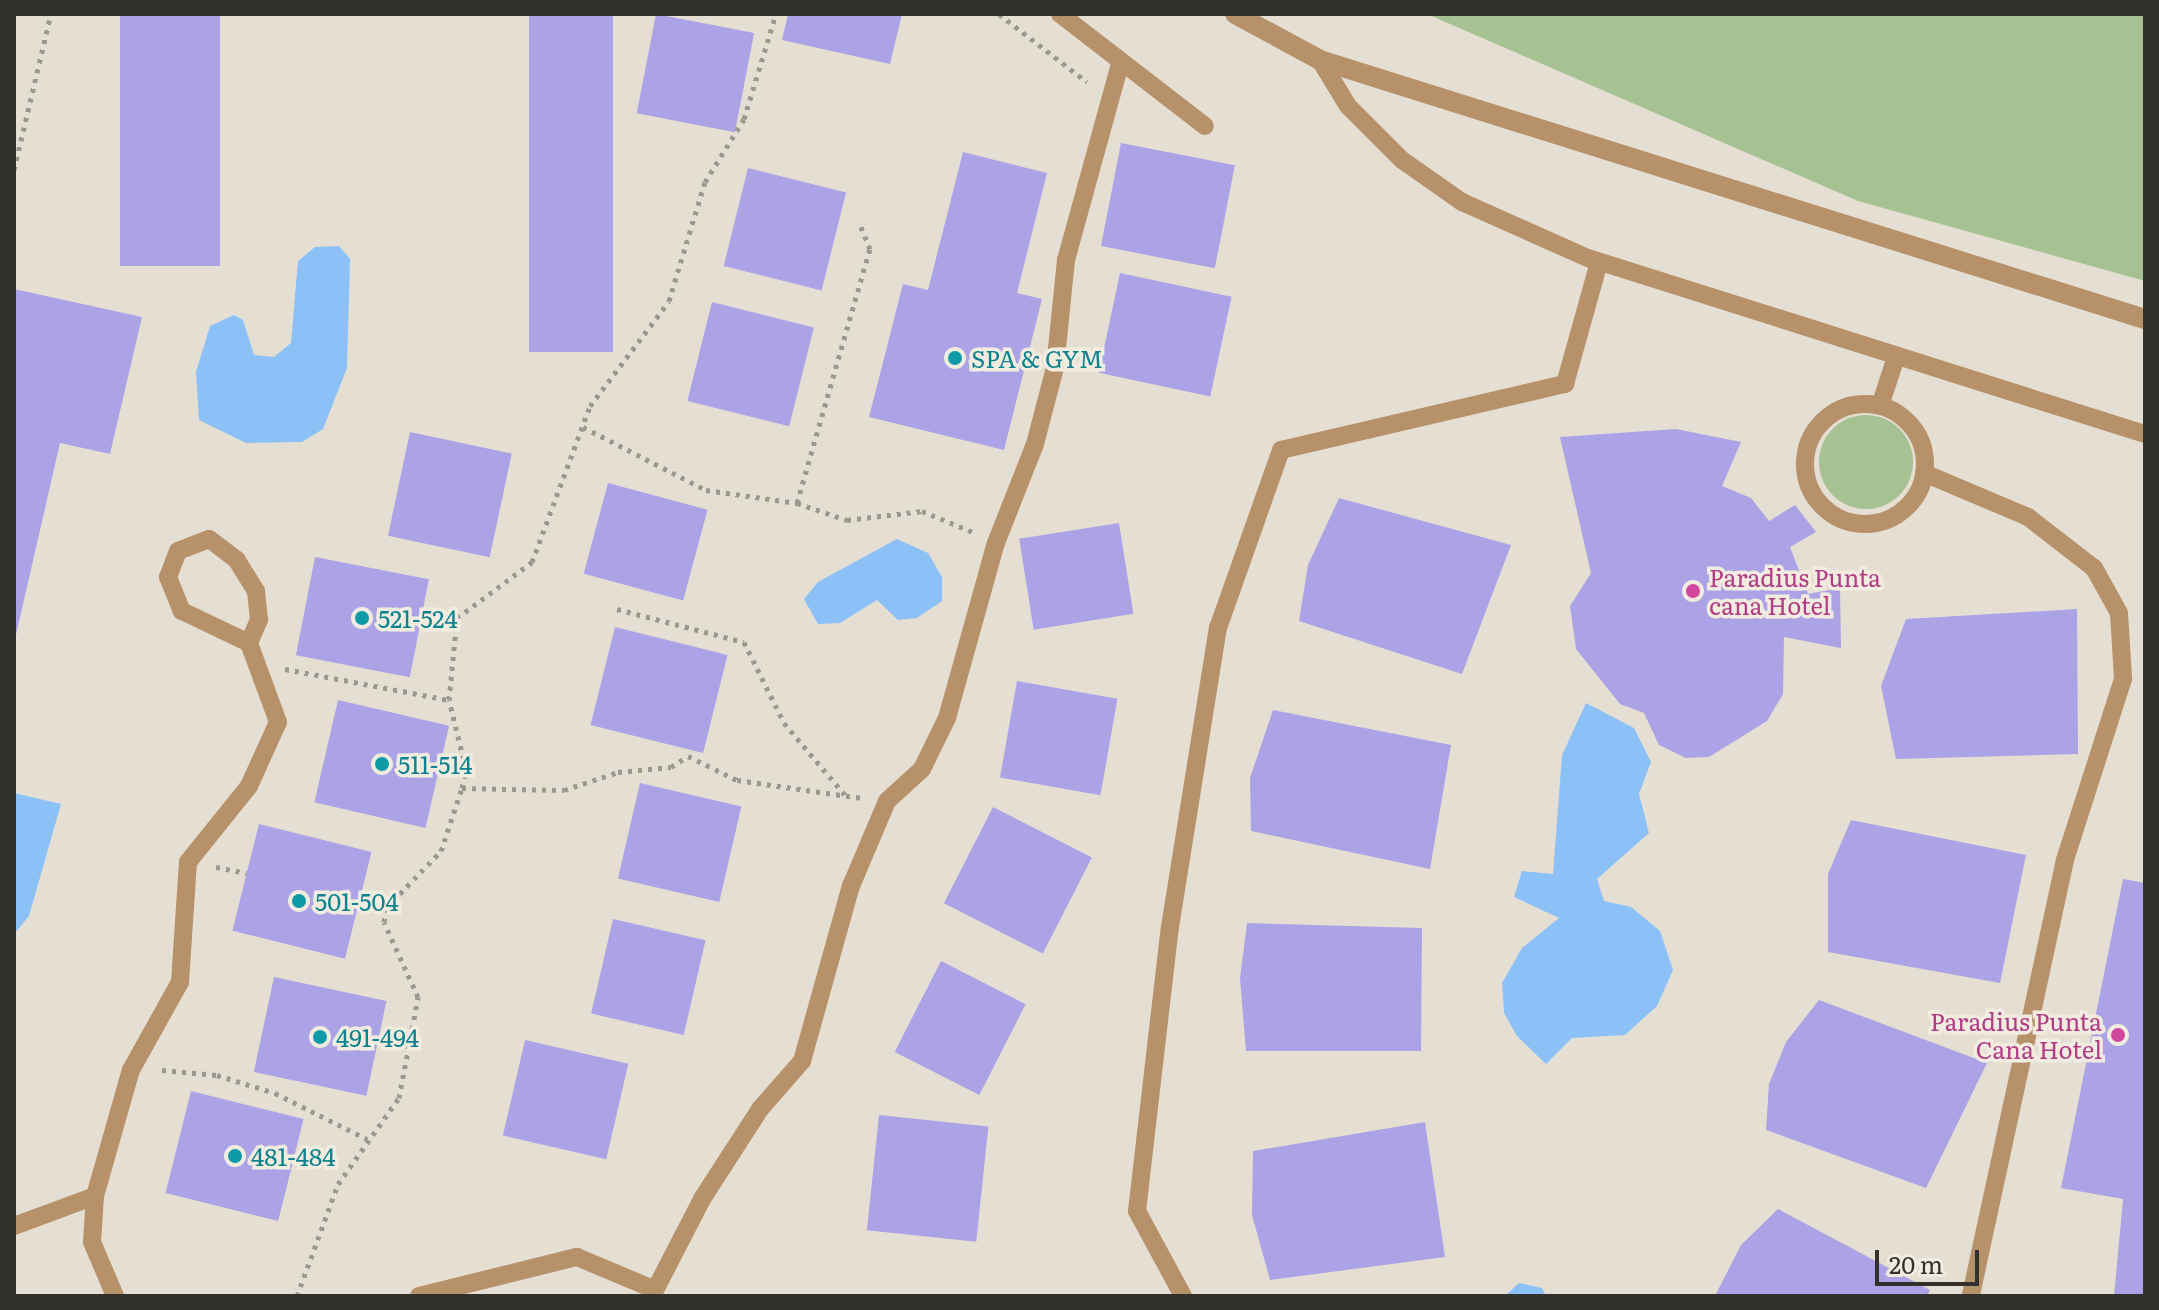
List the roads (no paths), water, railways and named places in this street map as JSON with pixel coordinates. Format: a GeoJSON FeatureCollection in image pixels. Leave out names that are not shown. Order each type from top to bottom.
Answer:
{"type":"FeatureCollection","features":[{"type":"Feature","properties":{"kind":"street"},"geometry":{"type":"LineString","coordinates":[[1235,14],[1320,60],[2145,319]]}},
{"type":"Feature","properties":{"kind":"lane"},"geometry":{"type":"LineString","coordinates":[[1060,14],[1205,126]]}},
{"type":"Feature","properties":{"kind":"lane"},"geometry":{"type":"LineString","coordinates":[[1320,60],[1348,106],[1402,160],[1462,202],[1599,262],[1895,360],[2145,434]]}},
{"type":"Feature","properties":{"kind":"lane"},"geometry":{"type":"LineString","coordinates":[[419,1296],[577,1257],[653,1292],[752,1122],[802,1061],[851,886],[887,801],[922,769],[947,718],[996,543],[1051,383],[1066,260],[1121,61]]}},
{"type":"Feature","properties":{"kind":"lane"},"geometry":{"type":"LineString","coordinates":[[1183,1296],[1137,1211],[1170,927],[1218,628],[1281,450],[1565,384],[1599,262]]}},
{"type":"Feature","properties":{"kind":"lane"},"geometry":{"type":"LineString","coordinates":[[1880,406],[1895,360]]}},
{"type":"Feature","properties":{"kind":"lane"},"geometry":{"type":"LineString","coordinates":[[1880,406],[1920,438],[1924,473],[1907,507],[1872,523],[1835,516],[1815,496],[1805,469],[1813,433],[1842,408],[1880,406]]}},
{"type":"Feature","properties":{"kind":"lane"},"geometry":{"type":"LineString","coordinates":[[1924,473],[2028,517],[2094,568],[2119,613],[2123,679],[2065,860],[1971,1296]]}},
{"type":"Feature","properties":{"kind":"lane"},"geometry":{"type":"LineString","coordinates":[[115,1296],[92,1242],[95,1196],[131,1070],[180,982],[188,862],[249,786],[272,742],[278,722],[261,665],[249,643],[182,611],[168,577],[178,551],[209,539],[237,560],[256,591],[259,620],[249,643]]}},
{"type":"Feature","properties":{"kind":"lane"},"geometry":{"type":"LineString","coordinates":[[14,1226],[95,1196]]}},
{"type":"Feature","properties":{"kind":"water"},"geometry":{"type":"Polygon","coordinates":[[[339,246],[350,259],[347,368],[323,429],[302,442],[246,443],[199,420],[196,372],[210,326],[234,315],[243,320],[254,355],[274,357],[291,343],[298,261],[315,247],[339,246]]]}},
{"type":"Feature","properties":{"kind":"water"},"geometry":{"type":"Polygon","coordinates":[[[897,539],[928,553],[942,577],[942,601],[917,618],[898,620],[877,600],[840,623],[818,624],[804,599],[818,582],[897,539]]]}},
{"type":"Feature","properties":{"kind":"water"},"geometry":{"type":"Polygon","coordinates":[[[1586,703],[1634,728],[1651,762],[1639,794],[1649,833],[1597,879],[1604,901],[1631,907],[1660,931],[1673,970],[1657,1006],[1625,1035],[1572,1038],[1546,1064],[1517,1036],[1504,1013],[1502,983],[1522,948],[1559,918],[1514,897],[1522,871],[1553,874],[1562,755],[1586,703]]]}},
{"type":"Feature","properties":{"kind":"water"},"geometry":{"type":"Polygon","coordinates":[[[14,793],[61,804],[29,916],[14,934],[14,793]]]}},
{"type":"Feature","properties":{"kind":"water"},"geometry":{"type":"Polygon","coordinates":[[[1519,1283],[1542,1288],[1546,1296],[1505,1296],[1519,1283]]]}},
{"type":"Feature","properties":{"kind":"place","name":"SPA & GYM"},"geometry":{"type":"Point","coordinates":[955,358]}},
{"type":"Feature","properties":{"kind":"place","name":"Paradius Punta cana Hotel"},"geometry":{"type":"Point","coordinates":[1693,591]}},
{"type":"Feature","properties":{"kind":"place","name":"521-524"},"geometry":{"type":"Point","coordinates":[362,618]}},
{"type":"Feature","properties":{"kind":"place","name":"511-514"},"geometry":{"type":"Point","coordinates":[382,764]}},
{"type":"Feature","properties":{"kind":"place","name":"501-504"},"geometry":{"type":"Point","coordinates":[299,901]}},
{"type":"Feature","properties":{"kind":"place","name":"Paradius Punta Cana Hotel"},"geometry":{"type":"Point","coordinates":[2118,1035]}},
{"type":"Feature","properties":{"kind":"place","name":"491-494"},"geometry":{"type":"Point","coordinates":[320,1037]}},
{"type":"Feature","properties":{"kind":"place","name":"481-484"},"geometry":{"type":"Point","coordinates":[235,1156]}}]}
